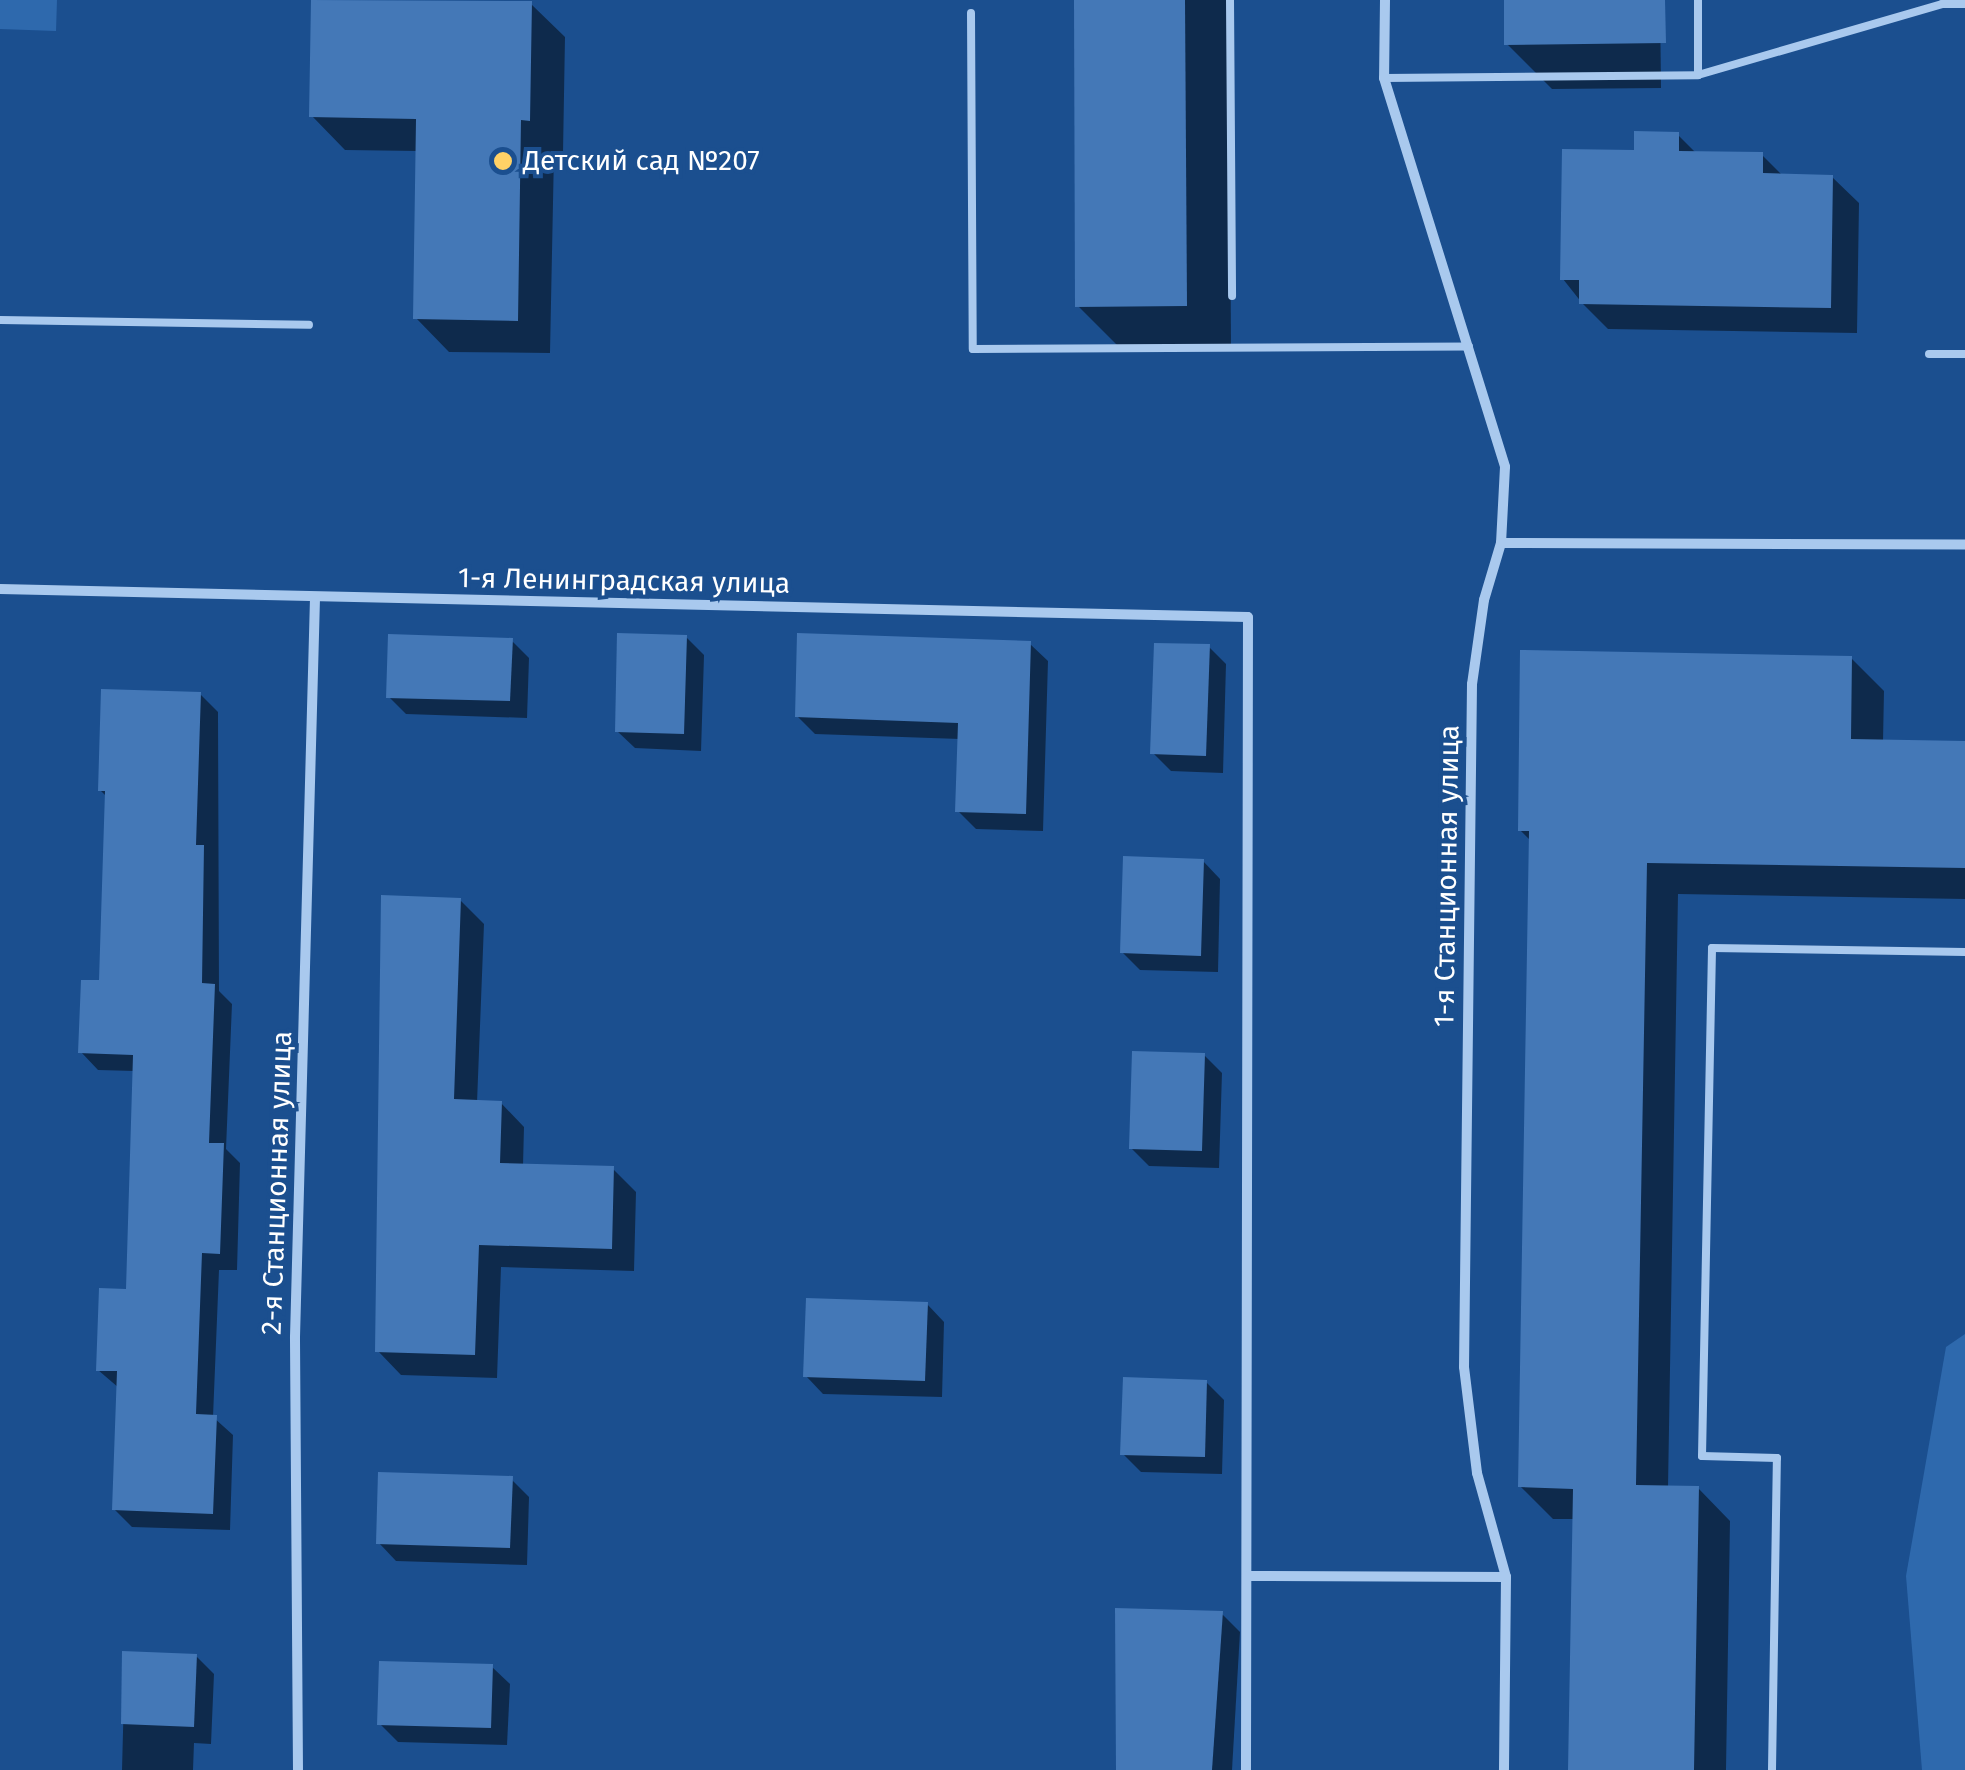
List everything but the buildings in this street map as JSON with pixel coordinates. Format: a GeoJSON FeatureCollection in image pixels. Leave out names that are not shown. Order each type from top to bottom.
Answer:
{"type":"FeatureCollection","features":[{"type":"Feature","properties":{"kind":"street","name":"1-я Станционная улица"},"geometry":{"type":"LineString","coordinates":[[1385,0],[1384,78],[1506,467],[1502,543],[1484,600],[1472,684],[1464,1366],[1477,1473],[1506,1578],[1504,1770]]}},
{"type":"Feature","properties":{"kind":"street"},"geometry":{"type":"LineString","coordinates":[[1502,543],[1965,545]]}},
{"type":"Feature","properties":{"kind":"street","name":"1-я Ленинградская улица"},"geometry":{"type":"LineString","coordinates":[[0,590],[1248,617],[1247,1576]]}},
{"type":"Feature","properties":{"kind":"street","name":"2-я Станционная улица"},"geometry":{"type":"LineString","coordinates":[[298,1770],[295,1337],[315,597]]}},
{"type":"Feature","properties":{"kind":"street"},"geometry":{"type":"LineString","coordinates":[[1246,1770],[1247,1576],[1506,1578]]}},
{"type":"Feature","properties":{"kind":"lane"},"geometry":{"type":"LineString","coordinates":[[1230,0],[1232,296]]}},
{"type":"Feature","properties":{"kind":"lane"},"geometry":{"type":"LineString","coordinates":[[1698,0],[1698,75]]}},
{"type":"Feature","properties":{"kind":"lane"},"geometry":{"type":"LineString","coordinates":[[1384,78],[1698,75],[1942,4],[1965,4]]}},
{"type":"Feature","properties":{"kind":"lane"},"geometry":{"type":"LineString","coordinates":[[971,13],[973,349],[1469,346]]}},
{"type":"Feature","properties":{"kind":"lane"},"geometry":{"type":"LineString","coordinates":[[0,320],[310,325]]}},
{"type":"Feature","properties":{"kind":"lane"},"geometry":{"type":"LineString","coordinates":[[1929,354],[1965,354]]}},
{"type":"Feature","properties":{"kind":"lane"},"geometry":{"type":"LineString","coordinates":[[1772,1770],[1777,1458],[1702,1456],[1712,948],[1965,952]]}},
{"type":"Feature","properties":{"kind":"shaded area"},"geometry":{"type":"Polygon","coordinates":[[[0,0],[57,0],[56,31],[0,29],[0,0]]]}},
{"type":"Feature","properties":{"kind":"shaded area"},"geometry":{"type":"Polygon","coordinates":[[[1965,1334],[1965,1770],[1922,1770],[1906,1576],[1946,1347],[1965,1334]]]}},
{"type":"Feature","properties":{"kind":"place","name":"Детский сад №207"},"geometry":{"type":"Point","coordinates":[503,161]}}]}
